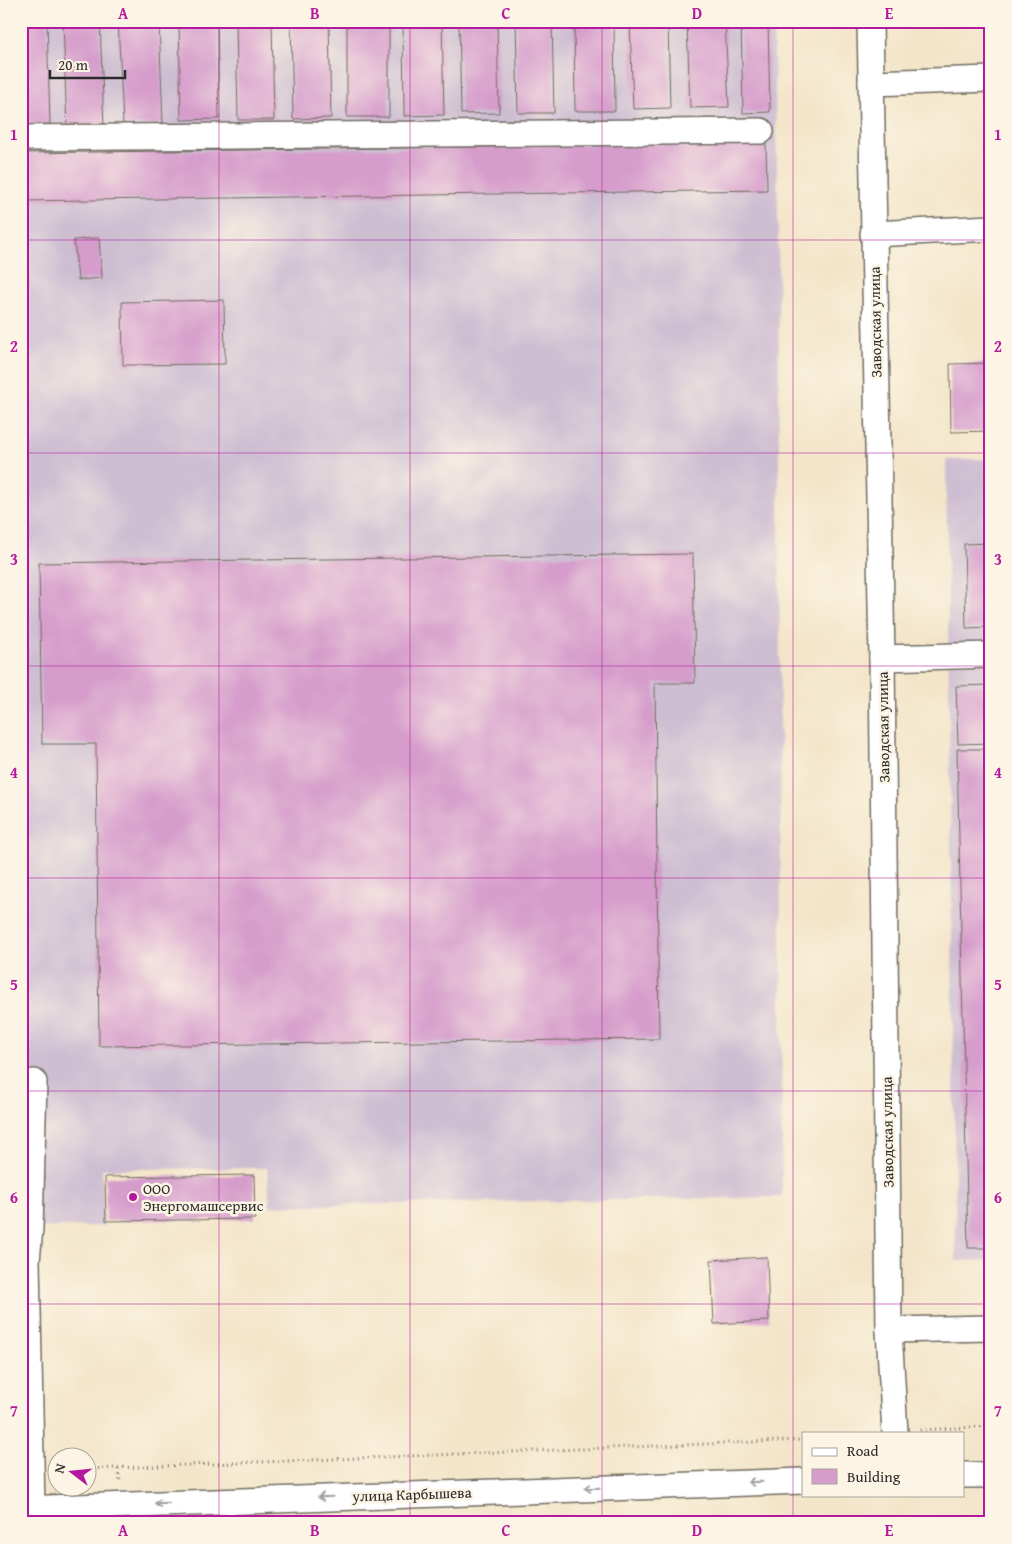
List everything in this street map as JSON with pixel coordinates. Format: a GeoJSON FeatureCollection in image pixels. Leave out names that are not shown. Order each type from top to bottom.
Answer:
{"type":"FeatureCollection","features":[{"type":"Feature","properties":{"kind":"street","name":"Заводская улица"},"geometry":{"type":"LineString","coordinates":[[870,21],[882,658],[889,1330],[895,1432]]}},
{"type":"Feature","properties":{"kind":"street"},"geometry":{"type":"LineString","coordinates":[[871,83],[991,79]]}},
{"type":"Feature","properties":{"kind":"street"},"geometry":{"type":"LineString","coordinates":[[21,138],[761,131]]}},
{"type":"Feature","properties":{"kind":"street"},"geometry":{"type":"LineString","coordinates":[[874,234],[991,228]]}},
{"type":"Feature","properties":{"kind":"street"},"geometry":{"type":"LineString","coordinates":[[882,658],[991,655]]}},
{"type":"Feature","properties":{"kind":"street"},"geometry":{"type":"LineString","coordinates":[[26,1509],[27,1261],[30,1228],[34,1082]]}},
{"type":"Feature","properties":{"kind":"street"},"geometry":{"type":"LineString","coordinates":[[889,1330],[991,1328]]}},
{"type":"Feature","properties":{"kind":"street"},"geometry":{"type":"LineString","coordinates":[[964,1475],[991,1475]]}},
{"type":"Feature","properties":{"kind":"street","name":"улица Карбышева"},"geometry":{"type":"LineString","coordinates":[[26,1509],[802,1481]]}},
{"type":"Feature","properties":{"kind":"path"},"geometry":{"type":"LineString","coordinates":[[895,1432],[991,1426]]}},
{"type":"Feature","properties":{"kind":"path"},"geometry":{"type":"LineString","coordinates":[[98,1469],[802,1440]]}},
{"type":"Feature","properties":{"kind":"shaded area"},"geometry":{"type":"Polygon","coordinates":[[[21,21],[773,21],[778,206],[782,1197],[270,1206],[267,1168],[102,1169],[104,1226],[21,1228],[21,21]]]}},
{"type":"Feature","properties":{"kind":"shaded area"},"geometry":{"type":"Polygon","coordinates":[[[991,459],[991,1260],[956,1261],[946,460],[991,459]]]}},
{"type":"Feature","properties":{"kind":"building"},"geometry":{"type":"Polygon","coordinates":[[[21,21],[47,21],[50,124],[21,125],[21,21]]]}},
{"type":"Feature","properties":{"kind":"building"},"geometry":{"type":"Polygon","coordinates":[[[63,21],[100,21],[104,128],[67,129],[63,21]]]}},
{"type":"Feature","properties":{"kind":"building"},"geometry":{"type":"Polygon","coordinates":[[[118,21],[159,21],[163,123],[123,125],[118,21]]]}},
{"type":"Feature","properties":{"kind":"building"},"geometry":{"type":"Polygon","coordinates":[[[179,21],[217,21],[219,119],[181,120],[179,21]]]}},
{"type":"Feature","properties":{"kind":"building"},"geometry":{"type":"Polygon","coordinates":[[[236,21],[272,21],[274,120],[238,120],[236,21]]]}},
{"type":"Feature","properties":{"kind":"building"},"geometry":{"type":"Polygon","coordinates":[[[291,21],[329,21],[331,118],[293,119],[291,21]]]}},
{"type":"Feature","properties":{"kind":"building"},"geometry":{"type":"Polygon","coordinates":[[[347,21],[389,21],[389,117],[347,117],[347,21]]]}},
{"type":"Feature","properties":{"kind":"building"},"geometry":{"type":"Polygon","coordinates":[[[403,21],[442,21],[444,115],[404,116],[403,21]]]}},
{"type":"Feature","properties":{"kind":"building"},"geometry":{"type":"Polygon","coordinates":[[[459,21],[497,21],[499,113],[461,114],[459,21]]]}},
{"type":"Feature","properties":{"kind":"building"},"geometry":{"type":"Polygon","coordinates":[[[516,21],[552,21],[554,113],[518,113],[516,21]]]}},
{"type":"Feature","properties":{"kind":"building"},"geometry":{"type":"Polygon","coordinates":[[[574,21],[614,21],[615,111],[575,111],[574,21]]]}},
{"type":"Feature","properties":{"kind":"building"},"geometry":{"type":"Polygon","coordinates":[[[630,21],[668,21],[670,108],[633,109],[630,21]]]}},
{"type":"Feature","properties":{"kind":"building"},"geometry":{"type":"Polygon","coordinates":[[[687,21],[725,21],[729,107],[690,108],[687,21]]]}},
{"type":"Feature","properties":{"kind":"building"},"geometry":{"type":"Polygon","coordinates":[[[741,21],[768,21],[770,112],[743,113],[741,21]]]}},
{"type":"Feature","properties":{"kind":"building"},"geometry":{"type":"Polygon","coordinates":[[[766,143],[767,190],[21,201],[21,153],[766,143]]]}},
{"type":"Feature","properties":{"kind":"building"},"geometry":{"type":"Polygon","coordinates":[[[99,238],[102,278],[78,280],[74,240],[99,238]]]}},
{"type":"Feature","properties":{"kind":"building"},"geometry":{"type":"Polygon","coordinates":[[[21,243],[27,243],[28,286],[21,286],[21,243]]]}},
{"type":"Feature","properties":{"kind":"building"},"geometry":{"type":"Polygon","coordinates":[[[224,300],[225,364],[123,365],[122,302],[224,300]]]}},
{"type":"Feature","properties":{"kind":"building"},"geometry":{"type":"Polygon","coordinates":[[[991,363],[991,431],[951,432],[950,364],[991,363]]]}},
{"type":"Feature","properties":{"kind":"building"},"geometry":{"type":"Polygon","coordinates":[[[991,543],[991,627],[966,628],[964,544],[991,543]]]}},
{"type":"Feature","properties":{"kind":"building"},"geometry":{"type":"Polygon","coordinates":[[[693,554],[695,683],[655,683],[659,1039],[99,1046],[96,744],[42,744],[39,563],[693,554]]]}},
{"type":"Feature","properties":{"kind":"building"},"geometry":{"type":"Polygon","coordinates":[[[991,685],[991,743],[958,744],[956,686],[991,685]]]}},
{"type":"Feature","properties":{"kind":"building"},"geometry":{"type":"Polygon","coordinates":[[[957,749],[991,749],[991,1248],[968,1248],[957,749]]]}},
{"type":"Feature","properties":{"kind":"building"},"geometry":{"type":"Polygon","coordinates":[[[254,1175],[255,1219],[106,1221],[105,1177],[254,1175]]]}},
{"type":"Feature","properties":{"kind":"building"},"geometry":{"type":"Polygon","coordinates":[[[767,1257],[769,1321],[714,1324],[711,1260],[767,1257]]]}},
{"type":"Feature","properties":{"kind":"place","name":"ООО Энергомашсервис"},"geometry":{"type":"Point","coordinates":[133,1197]}}]}
